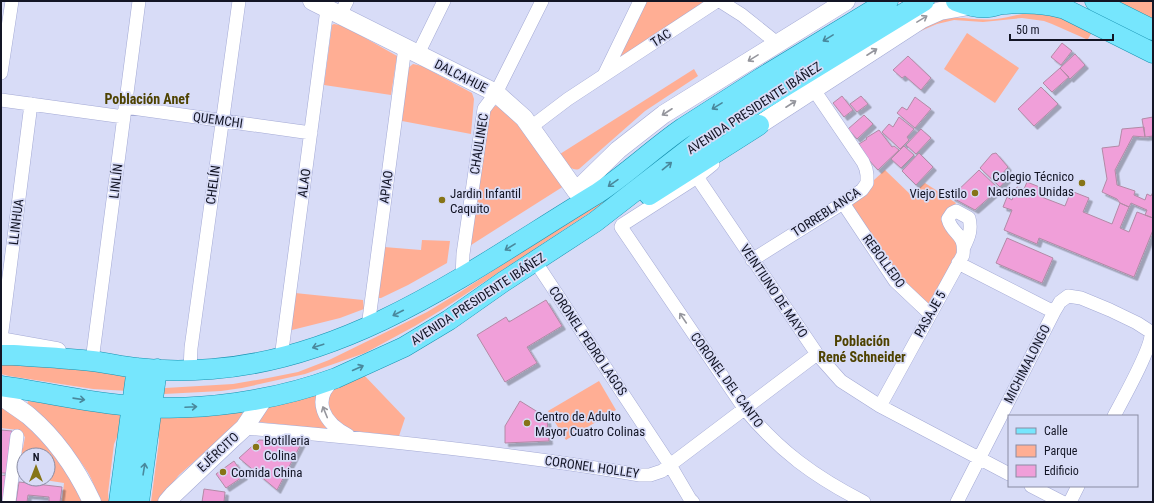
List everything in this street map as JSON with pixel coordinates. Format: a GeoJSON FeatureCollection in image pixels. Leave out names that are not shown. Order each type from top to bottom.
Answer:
{"type":"FeatureCollection","features":[{"type":"Feature","properties":{"kind":"main road"},"geometry":{"type":"LineString","coordinates":[[866,26],[888,1]]}},
{"type":"Feature","properties":{"kind":"main road"},"geometry":{"type":"LineString","coordinates":[[866,26],[924,1]]}},
{"type":"Feature","properties":{"kind":"main road"},"geometry":{"type":"LineString","coordinates":[[1095,1],[1153,30]]}},
{"type":"Feature","properties":{"kind":"main road","name":"AVENIDA PRESIDENTE IBÁÑEZ"},"geometry":{"type":"LineString","coordinates":[[962,3],[988,7],[1009,2],[1040,4],[1065,9],[1153,53]]}},
{"type":"Feature","properties":{"kind":"main road","name":"AVENIDA PRESIDENTE IBÁÑEZ"},"geometry":{"type":"LineString","coordinates":[[1,355],[20,355],[92,361],[137,368],[190,370],[234,367],[281,358],[328,343],[368,327],[417,303],[462,278],[598,193],[618,179],[671,136],[754,82],[866,26]]}},
{"type":"Feature","properties":{"kind":"main road","name":"AVENIDA PRESIDENTE IBÁÑEZ"},"geometry":{"type":"LineString","coordinates":[[2,389],[132,406],[201,406],[264,398],[336,378],[387,355],[436,328],[595,222],[715,129],[866,26]]}},
{"type":"Feature","properties":{"kind":"main road"},"geometry":{"type":"LineString","coordinates":[[595,222],[620,212],[646,197],[759,125]]}},
{"type":"Feature","properties":{"kind":"main road"},"geometry":{"type":"LineString","coordinates":[[553,220],[576,192]]}},
{"type":"Feature","properties":{"kind":"main road"},"geometry":{"type":"LineString","coordinates":[[119,502],[137,368]]}},
{"type":"Feature","properties":{"kind":"main road"},"geometry":{"type":"LineString","coordinates":[[139,502],[157,369]]}},
{"type":"Feature","properties":{"kind":"street"},"geometry":{"type":"LineString","coordinates":[[1,73],[12,1]]}},
{"type":"Feature","properties":{"kind":"street","name":"LINLÍN"},"geometry":{"type":"LineString","coordinates":[[92,361],[139,1]]}},
{"type":"Feature","properties":{"kind":"street","name":"CHELÍN"},"geometry":{"type":"LineString","coordinates":[[190,370],[191,348],[240,1]]}},
{"type":"Feature","properties":{"kind":"street","name":"APIAO"},"geometry":{"type":"LineString","coordinates":[[368,327],[411,51],[444,1]]}},
{"type":"Feature","properties":{"kind":"street","name":"CHAULINEC"},"geometry":{"type":"LineString","coordinates":[[462,278],[463,254],[482,116],[487,103],[496,93],[542,1]]}},
{"type":"Feature","properties":{"kind":"street","name":"TAC"},"geometry":{"type":"LineString","coordinates":[[604,75],[640,1]]}},
{"type":"Feature","properties":{"kind":"street"},"geometry":{"type":"LineString","coordinates":[[719,1],[742,15],[777,43]]}},
{"type":"Feature","properties":{"kind":"street","name":"TAC"},"geometry":{"type":"LineString","coordinates":[[531,127],[604,75],[719,1]]}},
{"type":"Feature","properties":{"kind":"street"},"geometry":{"type":"LineString","coordinates":[[576,192],[618,150],[664,114],[846,1]]}},
{"type":"Feature","properties":{"kind":"street","name":"AVENIDA PRESIDENTE IBÁÑEZ"},"geometry":{"type":"LineString","coordinates":[[621,226],[696,177],[759,125],[922,19],[962,3]]}},
{"type":"Feature","properties":{"kind":"street","name":"DALCAHUE"},"geometry":{"type":"LineString","coordinates":[[332,6],[411,51],[496,93],[514,108],[531,127],[576,192]]}},
{"type":"Feature","properties":{"kind":"street","name":"ALAO"},"geometry":{"type":"LineString","coordinates":[[281,358],[311,133],[332,6]]}},
{"type":"Feature","properties":{"kind":"street","name":"TORREBLANCA"},"geometry":{"type":"LineString","coordinates":[[752,260],[843,203],[865,187],[867,175],[866,169],[814,90]]}},
{"type":"Feature","properties":{"kind":"street","name":"QUEMCHI"},"geometry":{"type":"LineString","coordinates":[[1,100],[222,121],[311,133]]}},
{"type":"Feature","properties":{"kind":"street","name":"LLINHUA"},"geometry":{"type":"LineString","coordinates":[[1,340],[31,104]]}},
{"type":"Feature","properties":{"kind":"street","name":"VEINTIUNO DE MAYO"},"geometry":{"type":"LineString","coordinates":[[696,177],[817,354],[841,381],[880,406],[1008,474]]}},
{"type":"Feature","properties":{"kind":"street","name":"REBOLLEDO"},"geometry":{"type":"LineString","coordinates":[[843,203],[895,281],[930,314]]}},
{"type":"Feature","properties":{"kind":"street","name":"CORONEL DEL CANTO"},"geometry":{"type":"LineString","coordinates":[[621,226],[744,408],[766,434],[802,465],[864,502]]}},
{"type":"Feature","properties":{"kind":"street","name":"PASAJE 5"},"geometry":{"type":"LineString","coordinates":[[880,406],[963,254],[964,247]]}},
{"type":"Feature","properties":{"kind":"street","name":"CORONEL PEDRO LAGOS"},"geometry":{"type":"LineString","coordinates":[[535,261],[693,502]]}},
{"type":"Feature","properties":{"kind":"street"},"geometry":{"type":"LineString","coordinates":[[958,263],[1054,312]]}},
{"type":"Feature","properties":{"kind":"street","name":"MICHIMALONGO"},"geometry":{"type":"LineString","coordinates":[[957,502],[1054,312],[1060,302],[1068,296],[1082,298],[1146,328],[1151,332],[1152,336],[1148,349],[1115,415]]}},
{"type":"Feature","properties":{"kind":"street","name":"AVENIDA PRESIDENTE IBÁÑEZ"},"geometry":{"type":"LineString","coordinates":[[1,340],[52,349],[92,361]]}},
{"type":"Feature","properties":{"kind":"street","name":"CORONEL HOLLEY"},"geometry":{"type":"LineString","coordinates":[[244,428],[353,437],[640,474],[656,473],[670,465],[817,354]]}},
{"type":"Feature","properties":{"kind":"street","name":"CORONEL HOLLEY"},"geometry":{"type":"LineString","coordinates":[[336,378],[323,392],[322,406],[327,418],[335,428],[353,437]]}},
{"type":"Feature","properties":{"kind":"street"},"geometry":{"type":"LineString","coordinates":[[2,389],[46,433],[63,453],[78,474],[92,502]]}},
{"type":"Feature","properties":{"kind":"street","name":"EJÉRCITO"},"geometry":{"type":"LineString","coordinates":[[167,502],[244,428],[264,398]]}},
{"type":"Feature","properties":{"kind":"street"},"geometry":{"type":"LineString","coordinates":[[9,502],[17,436]]}},
{"type":"Feature","properties":{"kind":"street"},"geometry":{"type":"LineString","coordinates":[[1033,487],[1062,502]]}},
{"type":"Feature","properties":{"kind":"street"},"geometry":{"type":"LineString","coordinates":[[1070,502],[1078,487]]}},
{"type":"Feature","properties":{"kind":"green space"},"geometry":{"type":"Polygon","coordinates":[[[644,1],[705,2],[619,61],[615,57],[644,1]]]}},
{"type":"Feature","properties":{"kind":"green space"},"geometry":{"type":"Polygon","coordinates":[[[1111,1],[1153,1],[1153,22],[1111,1]]]}},
{"type":"Feature","properties":{"kind":"green space"},"geometry":{"type":"Polygon","coordinates":[[[1029,13],[1061,17],[1092,32],[1088,39],[1086,39],[1044,21],[1022,18],[983,22],[954,20],[937,24],[916,33],[925,26],[949,18],[987,20],[1029,13]]]}},
{"type":"Feature","properties":{"kind":"green space"},"geometry":{"type":"Polygon","coordinates":[[[332,25],[344,26],[397,56],[391,95],[324,85],[332,25]]]}},
{"type":"Feature","properties":{"kind":"green space"},"geometry":{"type":"Polygon","coordinates":[[[967,33],[1019,68],[995,103],[944,69],[967,33]]]}},
{"type":"Feature","properties":{"kind":"green space"},"geometry":{"type":"Polygon","coordinates":[[[413,64],[422,66],[472,93],[474,99],[471,134],[402,121],[408,68],[413,64]]]}},
{"type":"Feature","properties":{"kind":"green space"},"geometry":{"type":"Polygon","coordinates":[[[694,69],[698,76],[645,111],[579,169],[573,169],[566,163],[560,154],[694,69]]]}},
{"type":"Feature","properties":{"kind":"green space"},"geometry":{"type":"Polygon","coordinates":[[[496,106],[505,108],[564,186],[468,247],[487,116],[492,107],[496,106]]]}},
{"type":"Feature","properties":{"kind":"green space"},"geometry":{"type":"Polygon","coordinates":[[[711,121],[609,200],[443,309],[365,353],[305,374],[242,388],[221,391],[164,394],[163,389],[165,388],[233,384],[298,372],[329,360],[427,312],[601,201],[648,164],[711,121]]]}},
{"type":"Feature","properties":{"kind":"green space"},"geometry":{"type":"Polygon","coordinates":[[[885,170],[911,195],[925,183],[956,203],[951,210],[955,239],[959,251],[929,304],[898,277],[853,209],[853,202],[872,187],[874,180],[885,170]]]}},
{"type":"Feature","properties":{"kind":"green space"},"geometry":{"type":"Polygon","coordinates":[[[422,240],[450,241],[447,263],[408,285],[378,298],[384,247],[421,250],[422,240]]]}},
{"type":"Feature","properties":{"kind":"green space"},"geometry":{"type":"Polygon","coordinates":[[[295,293],[363,300],[364,309],[340,318],[288,331],[295,293]]]}},
{"type":"Feature","properties":{"kind":"green space"},"geometry":{"type":"Polygon","coordinates":[[[1,363],[56,365],[130,377],[129,391],[93,389],[9,376],[1,374],[1,363]]]}},
{"type":"Feature","properties":{"kind":"green space"},"geometry":{"type":"Polygon","coordinates":[[[363,374],[405,418],[399,436],[344,430],[329,412],[327,392],[363,374]]]}},
{"type":"Feature","properties":{"kind":"green space"},"geometry":{"type":"Polygon","coordinates":[[[599,381],[616,410],[566,440],[548,411],[599,381]]]}},
{"type":"Feature","properties":{"kind":"green space"},"geometry":{"type":"Polygon","coordinates":[[[316,393],[318,412],[327,429],[258,422],[268,406],[316,393]]]}},
{"type":"Feature","properties":{"kind":"green space"},"geometry":{"type":"Polygon","coordinates":[[[28,401],[120,413],[124,417],[121,431],[114,444],[108,493],[109,502],[101,502],[91,478],[81,462],[27,405],[28,401]]]}},
{"type":"Feature","properties":{"kind":"green space"},"geometry":{"type":"Polygon","coordinates":[[[1,406],[27,424],[48,447],[23,447],[25,437],[18,430],[1,428],[1,406]]]}},
{"type":"Feature","properties":{"kind":"green space"},"geometry":{"type":"Polygon","coordinates":[[[242,411],[241,418],[237,423],[179,475],[157,502],[151,502],[159,441],[159,417],[242,411]]]}},
{"type":"Feature","properties":{"kind":"green space"},"geometry":{"type":"Polygon","coordinates":[[[56,456],[84,502],[62,502],[64,483],[56,482],[56,456]]]}},
{"type":"Feature","properties":{"kind":"building"},"geometry":{"type":"Polygon","coordinates":[[[1062,43],[1072,51],[1061,65],[1051,57],[1062,43]]]}},
{"type":"Feature","properties":{"kind":"building"},"geometry":{"type":"Polygon","coordinates":[[[1075,54],[1085,65],[1070,79],[1060,68],[1075,54]]]}},
{"type":"Feature","properties":{"kind":"building"},"geometry":{"type":"Polygon","coordinates":[[[908,56],[931,78],[921,90],[905,76],[902,78],[893,70],[908,56]]]}},
{"type":"Feature","properties":{"kind":"building"},"geometry":{"type":"Polygon","coordinates":[[[1060,68],[1069,77],[1052,92],[1043,83],[1060,68]]]}},
{"type":"Feature","properties":{"kind":"building"},"geometry":{"type":"Polygon","coordinates":[[[1041,87],[1058,104],[1034,126],[1018,109],[1041,87]]]}},
{"type":"Feature","properties":{"kind":"building"},"geometry":{"type":"Polygon","coordinates":[[[842,96],[853,110],[844,117],[833,103],[842,96]]]}},
{"type":"Feature","properties":{"kind":"building"},"geometry":{"type":"Polygon","coordinates":[[[861,96],[868,104],[857,112],[850,104],[861,96]]]}},
{"type":"Feature","properties":{"kind":"building"},"geometry":{"type":"Polygon","coordinates":[[[915,97],[931,109],[915,128],[897,113],[902,107],[907,110],[915,97]]]}},
{"type":"Feature","properties":{"kind":"building"},"geometry":{"type":"Polygon","coordinates":[[[864,115],[873,124],[857,139],[848,129],[864,115]]]}},
{"type":"Feature","properties":{"kind":"building"},"geometry":{"type":"Polygon","coordinates":[[[899,117],[914,129],[907,137],[909,140],[900,149],[882,132],[889,124],[893,127],[899,117]]]}},
{"type":"Feature","properties":{"kind":"building"},"geometry":{"type":"Polygon","coordinates":[[[1153,117],[1153,136],[1145,137],[1142,119],[1153,117]]]}},
{"type":"Feature","properties":{"kind":"building"},"geometry":{"type":"Polygon","coordinates":[[[1144,127],[1145,137],[1133,136],[1115,170],[1117,185],[1135,191],[1134,195],[1145,200],[1147,194],[1151,196],[1153,192],[1153,218],[1145,215],[1147,210],[1131,203],[1129,207],[1102,192],[1107,179],[1102,148],[1119,146],[1122,129],[1144,127]]]}},
{"type":"Feature","properties":{"kind":"building"},"geometry":{"type":"Polygon","coordinates":[[[921,129],[931,138],[916,154],[906,145],[921,129]]]}},
{"type":"Feature","properties":{"kind":"building"},"geometry":{"type":"Polygon","coordinates":[[[879,130],[892,147],[894,146],[899,150],[878,170],[866,157],[859,144],[879,130]]]}},
{"type":"Feature","properties":{"kind":"building"},"geometry":{"type":"Polygon","coordinates":[[[904,146],[914,155],[901,168],[891,159],[904,146]]]}},
{"type":"Feature","properties":{"kind":"building"},"geometry":{"type":"Polygon","coordinates":[[[919,153],[933,167],[916,185],[902,171],[919,153]]]}},
{"type":"Feature","properties":{"kind":"building"},"geometry":{"type":"Polygon","coordinates":[[[996,153],[1008,167],[1002,174],[1008,178],[1000,187],[980,168],[992,154],[996,153]]]}},
{"type":"Feature","properties":{"kind":"building","name":"Viejo Estilo"},"geometry":{"type":"Polygon","coordinates":[[[979,170],[999,189],[975,210],[951,197],[979,170]]]}},
{"type":"Feature","properties":{"kind":"building"},"geometry":{"type":"Polygon","coordinates":[[[1027,182],[1042,188],[1039,196],[1065,206],[1071,191],[1089,198],[1083,212],[1112,224],[1120,203],[1129,207],[1120,228],[1129,232],[1137,212],[1153,218],[1153,230],[1134,277],[1039,238],[1037,244],[1004,230],[1012,210],[1003,207],[1007,197],[1012,200],[1017,187],[1024,189],[1027,182]]]}},
{"type":"Feature","properties":{"kind":"building"},"geometry":{"type":"Polygon","coordinates":[[[1007,238],[1053,258],[1042,283],[996,263],[1007,238]]]}},
{"type":"Feature","properties":{"kind":"building"},"geometry":{"type":"Polygon","coordinates":[[[546,300],[562,326],[527,347],[537,363],[505,382],[477,335],[506,317],[509,322],[546,300]]]}},
{"type":"Feature","properties":{"kind":"building","name":"Centro de Adulto Mayor Cuatro Colinas"},"geometry":{"type":"Polygon","coordinates":[[[520,401],[541,414],[539,418],[540,421],[547,420],[549,441],[505,443],[505,426],[520,401]]]}},
{"type":"Feature","properties":{"kind":"building"},"geometry":{"type":"Polygon","coordinates":[[[1,430],[12,431],[7,473],[1,473],[1,430]]]}},
{"type":"Feature","properties":{"kind":"building"},"geometry":{"type":"Polygon","coordinates":[[[259,440],[302,442],[277,490],[239,458],[259,440]]]}},
{"type":"Feature","properties":{"kind":"building"},"geometry":{"type":"Polygon","coordinates":[[[234,461],[244,476],[226,488],[216,474],[234,461]]]}},
{"type":"Feature","properties":{"kind":"building"},"geometry":{"type":"Polygon","coordinates":[[[1,475],[9,476],[6,502],[1,502],[1,475]]]}},
{"type":"Feature","properties":{"kind":"building"},"geometry":{"type":"Polygon","coordinates":[[[18,487],[62,487],[60,502],[49,502],[49,497],[28,495],[27,502],[16,502],[18,487]]]}},
{"type":"Feature","properties":{"kind":"building"},"geometry":{"type":"Polygon","coordinates":[[[204,489],[225,492],[224,502],[202,502],[204,489]]]}},
{"type":"Feature","properties":{"kind":"place","name":"Colegio Técnico Naciones Unidas"},"geometry":{"type":"Point","coordinates":[1082,183]}},
{"type":"Feature","properties":{"kind":"place","name":"Viejo Estilo"},"geometry":{"type":"Point","coordinates":[975,193]}},
{"type":"Feature","properties":{"kind":"place","name":"Jardin Infantil Caquito"},"geometry":{"type":"Point","coordinates":[442,200]}},
{"type":"Feature","properties":{"kind":"place","name":"Centro de Adulto Mayor Cuatro Colinas"},"geometry":{"type":"Point","coordinates":[527,423]}},
{"type":"Feature","properties":{"kind":"place","name":"Botilleria Colina"},"geometry":{"type":"Point","coordinates":[256,447]}},
{"type":"Feature","properties":{"kind":"place","name":"Comida China"},"geometry":{"type":"Point","coordinates":[223,472]}},
{"type":"Feature","properties":{"kind":"district","name":"Población Anef"},"geometry":{"type":"Point","coordinates":[147,99]}},
{"type":"Feature","properties":{"kind":"district","name":"Población René Schneider"},"geometry":{"type":"Point","coordinates":[862,350]}}]}
